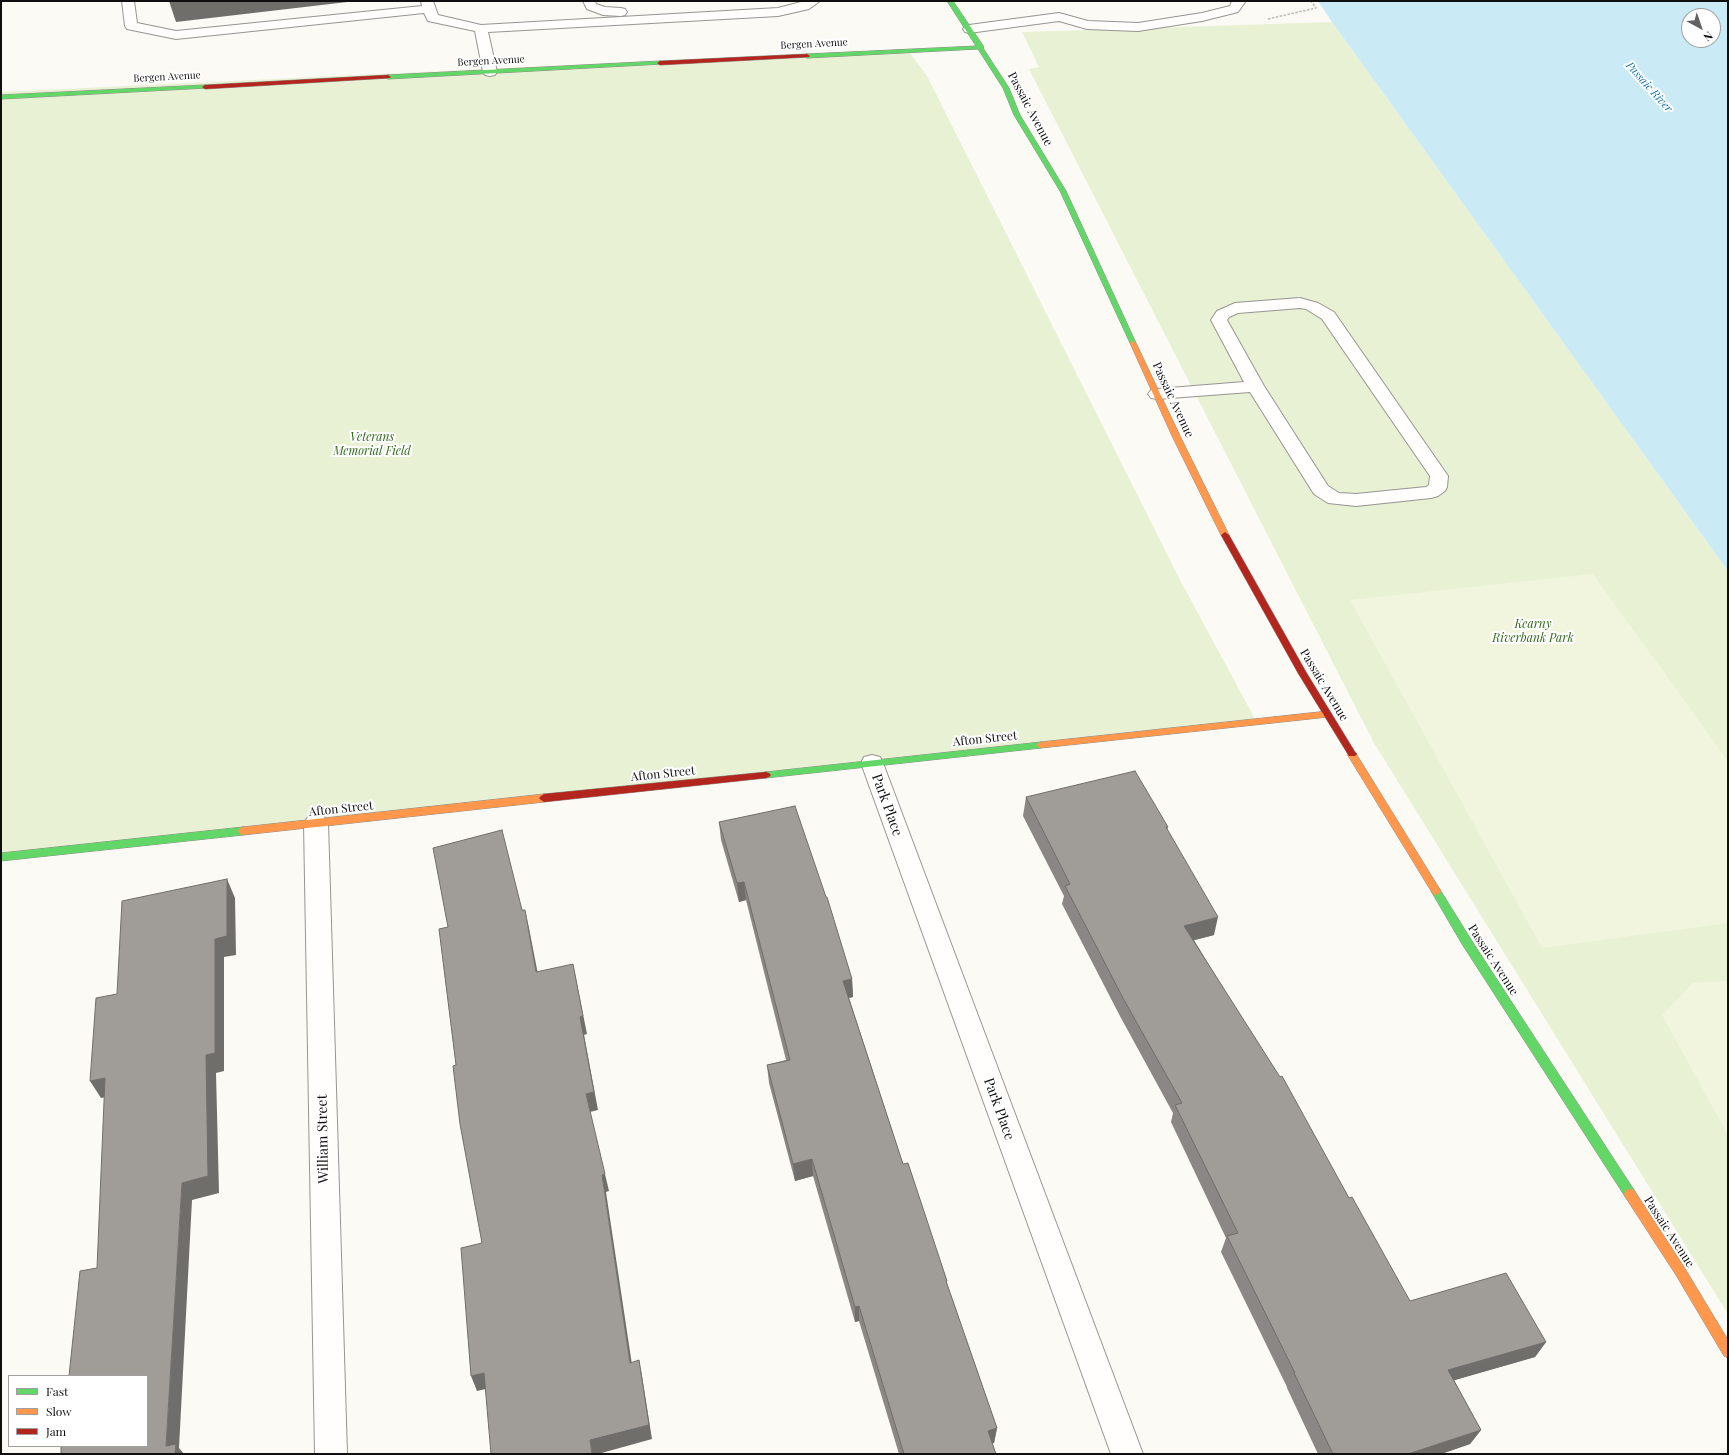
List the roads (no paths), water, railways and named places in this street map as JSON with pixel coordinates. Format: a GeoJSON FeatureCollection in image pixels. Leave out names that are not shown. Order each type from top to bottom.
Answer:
{"type":"FeatureCollection","features":[{"type":"Feature","properties":{"kind":"street"},"geometry":{"type":"LineString","coordinates":[[128,1],[131,26],[176,35],[428,5],[432,18],[481,29],[778,12],[805,6],[814,1]]}},
{"type":"Feature","properties":{"kind":"street"},"geometry":{"type":"LineString","coordinates":[[589,1],[591,6],[603,11],[621,12],[760,1]]}},
{"type":"Feature","properties":{"kind":"street","name":"Passaic Avenue"},"geometry":{"type":"LineString","coordinates":[[950,1],[1006,88],[1017,115],[1063,191],[1157,394],[1226,537],[1302,673],[1466,941],[1680,1271],[1728,1352]]}},
{"type":"Feature","properties":{"kind":"street"},"geometry":{"type":"LineString","coordinates":[[969,29],[1059,17],[1087,25],[1138,27],[1234,9],[1239,2],[1238,1]]}},
{"type":"Feature","properties":{"kind":"street"},"geometry":{"type":"LineString","coordinates":[[1050,6],[1059,17]]}},
{"type":"Feature","properties":{"kind":"street"},"geometry":{"type":"LineString","coordinates":[[481,29],[490,72]]}},
{"type":"Feature","properties":{"kind":"street","name":"Bergen Avenue"},"geometry":{"type":"LineString","coordinates":[[1,96],[981,47]]}},
{"type":"Feature","properties":{"kind":"street"},"geometry":{"type":"LineString","coordinates":[[1300,303],[1312,306],[1328,316],[1337,328],[1439,476],[1438,486],[1431,492],[1356,500],[1335,498],[1321,490],[1255,386],[1219,320],[1223,314],[1235,308],[1300,303]]}},
{"type":"Feature","properties":{"kind":"street"},"geometry":{"type":"LineString","coordinates":[[1157,394],[1255,386]]}},
{"type":"Feature","properties":{"kind":"street","name":"Afton Street"},"geometry":{"type":"LineString","coordinates":[[1,857],[1328,714]]}},
{"type":"Feature","properties":{"kind":"street","name":"Park Place"},"geometry":{"type":"LineString","coordinates":[[872,763],[1127,1454]]}},
{"type":"Feature","properties":{"kind":"street","name":"William Street"},"geometry":{"type":"LineString","coordinates":[[316,823],[331,1454]]}},
{"type":"Feature","properties":{"kind":"water","name":"Passaic River"},"geometry":{"type":"Polygon","coordinates":[[[1318,1],[1728,1],[1728,571],[1332,22],[1318,1]]]}},
{"type":"Feature","properties":{"kind":"park label","name":"Veterans Memorial Field"},"geometry":{"type":"Point","coordinates":[372,444]}},
{"type":"Feature","properties":{"kind":"park label","name":"Kearny Riverbank Park"},"geometry":{"type":"Point","coordinates":[1533,631]}}]}
